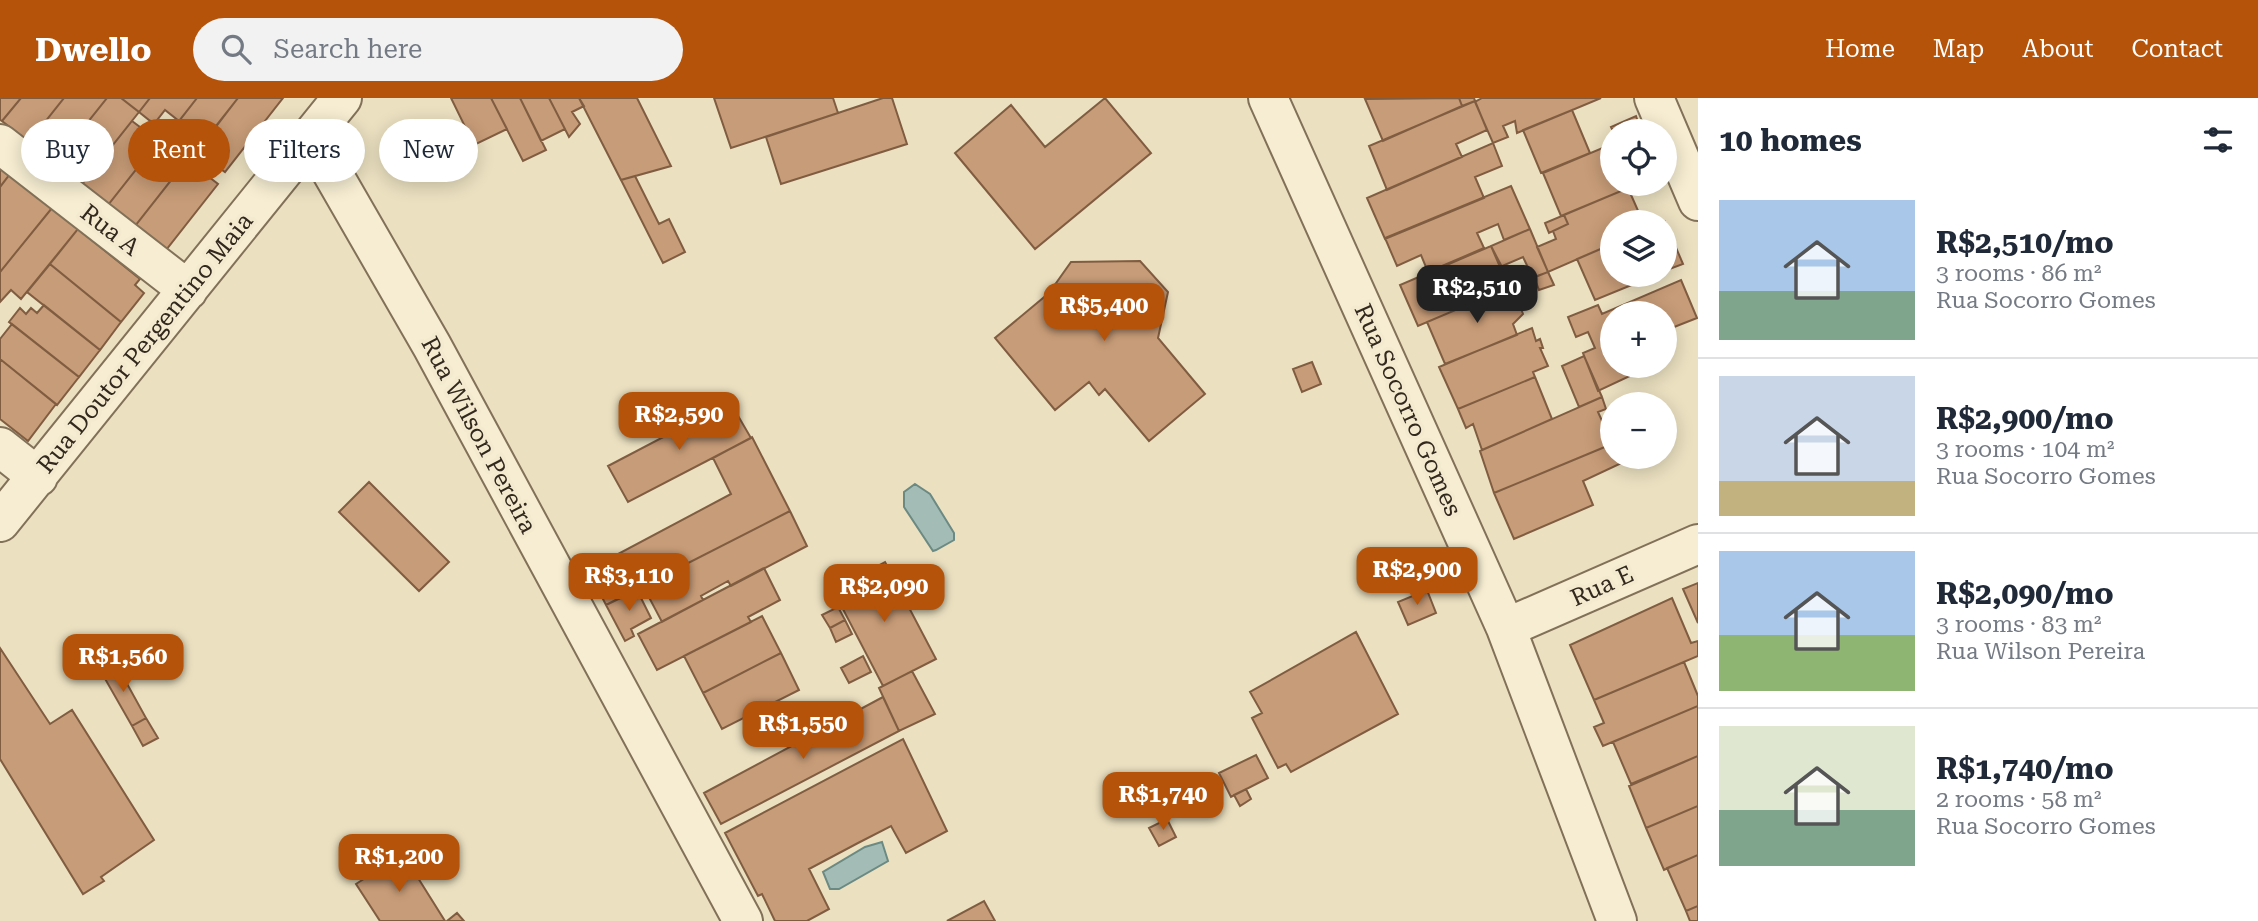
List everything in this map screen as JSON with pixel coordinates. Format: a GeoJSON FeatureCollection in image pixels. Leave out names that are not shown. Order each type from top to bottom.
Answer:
{"type":"FeatureCollection","features":[{"type":"Feature","properties":{"kind":"street","name":"Rua Doutor Pergentino Maia"},"geometry":{"type":"LineString","coordinates":[[325,119],[342,98]]}},
{"type":"Feature","properties":{"kind":"street","name":"Rua Socorro Gomes"},"geometry":{"type":"LineString","coordinates":[[1268,98],[1506,628],[1617,921]]}},
{"type":"Feature","properties":{"kind":"street"},"geometry":{"type":"LineString","coordinates":[[1654,98],[1698,201]]}},
{"type":"Feature","properties":{"kind":"street","name":"Rua A"},"geometry":{"type":"LineString","coordinates":[[0,144],[188,290]]}},
{"type":"Feature","properties":{"kind":"street","name":"Rua Doutor Pergentino Maia"},"geometry":{"type":"LineString","coordinates":[[0,522],[274,182]]}},
{"type":"Feature","properties":{"kind":"street","name":"Rua Wilson Pereira"},"geometry":{"type":"LineString","coordinates":[[338,182],[432,346],[743,921]]}},
{"type":"Feature","properties":{"kind":"street"},"geometry":{"type":"LineString","coordinates":[[0,447],[38,477]]}},
{"type":"Feature","properties":{"kind":"street","name":"Rua E"},"geometry":{"type":"LineString","coordinates":[[1506,628],[1698,544]]}},
{"type":"Feature","properties":{"kind":"water"},"geometry":{"type":"Polygon","coordinates":[[[915,484],[930,494],[954,533],[954,540],[933,551],[904,507],[904,492],[915,484]]]}},
{"type":"Feature","properties":{"kind":"water"},"geometry":{"type":"Polygon","coordinates":[[[882,842],[888,861],[839,889],[830,889],[823,872],[865,847],[882,842]]]}},
{"type":"Feature","properties":{"kind":"building"},"geometry":{"type":"Polygon","coordinates":[[[0,98],[21,98],[2,121],[0,120],[0,98]]]}},
{"type":"Feature","properties":{"kind":"building"},"geometry":{"type":"Polygon","coordinates":[[[21,98],[64,98],[47,119],[21,119],[21,136],[2,121],[21,98]]]}},
{"type":"Feature","properties":{"kind":"building"},"geometry":{"type":"Polygon","coordinates":[[[64,98],[107,98],[90,119],[47,119],[64,98]]]}},
{"type":"Feature","properties":{"kind":"building"},"geometry":{"type":"Polygon","coordinates":[[[107,98],[121,98],[139,112],[133,119],[128,119],[128,126],[114,144],[114,119],[90,119],[107,98]]]}},
{"type":"Feature","properties":{"kind":"building"},"geometry":{"type":"Polygon","coordinates":[[[121,98],[150,98],[139,112],[121,98]]]}},
{"type":"Feature","properties":{"kind":"building"},"geometry":{"type":"Polygon","coordinates":[[[150,98],[197,98],[181,119],[165,110],[158,119],[148,119],[139,112],[150,98]]]}},
{"type":"Feature","properties":{"kind":"building"},"geometry":{"type":"Polygon","coordinates":[[[197,98],[238,98],[221,119],[181,119],[197,98]]]}},
{"type":"Feature","properties":{"kind":"building"},"geometry":{"type":"Polygon","coordinates":[[[238,98],[283,98],[267,119],[244,119],[244,148],[230,166],[230,119],[222,119],[238,98]]]}},
{"type":"Feature","properties":{"kind":"building"},"geometry":{"type":"Polygon","coordinates":[[[451,98],[491,98],[507,129],[478,143],[478,119],[461,119],[451,98]]]}},
{"type":"Feature","properties":{"kind":"building"},"geometry":{"type":"Polygon","coordinates":[[[491,98],[520,98],[546,150],[523,161],[491,98]]]}},
{"type":"Feature","properties":{"kind":"building"},"geometry":{"type":"Polygon","coordinates":[[[520,98],[549,98],[565,129],[541,141],[520,98]]]}},
{"type":"Feature","properties":{"kind":"building"},"geometry":{"type":"Polygon","coordinates":[[[549,98],[579,98],[584,106],[572,112],[580,124],[569,137],[549,98]]]}},
{"type":"Feature","properties":{"kind":"building"},"geometry":{"type":"Polygon","coordinates":[[[579,98],[637,98],[671,166],[621,180],[579,98]]]}},
{"type":"Feature","properties":{"kind":"building"},"geometry":{"type":"Polygon","coordinates":[[[714,98],[833,98],[838,113],[731,148],[714,98]]]}},
{"type":"Feature","properties":{"kind":"building"},"geometry":{"type":"Polygon","coordinates":[[[883,98],[892,98],[907,144],[781,184],[766,137],[883,98]]]}},
{"type":"Feature","properties":{"kind":"building"},"geometry":{"type":"Polygon","coordinates":[[[1105,98],[1151,153],[1035,249],[955,153],[1011,105],[1045,147],[1105,98]]]}},
{"type":"Feature","properties":{"kind":"building"},"geometry":{"type":"Polygon","coordinates":[[[1459,98],[1462,106],[1383,141],[1365,99],[1459,98]]]}},
{"type":"Feature","properties":{"kind":"building"},"geometry":{"type":"Polygon","coordinates":[[[1459,98],[1474,98],[1475,101],[1462,106],[1459,98]]]}},
{"type":"Feature","properties":{"kind":"building"},"geometry":{"type":"Polygon","coordinates":[[[1482,98],[1601,98],[1517,133],[1515,121],[1503,126],[1508,137],[1493,143],[1475,102],[1482,98]]]}},
{"type":"Feature","properties":{"kind":"building"},"geometry":{"type":"Polygon","coordinates":[[[1475,101],[1487,130],[1456,144],[1462,157],[1387,190],[1369,146],[1475,101]]]}},
{"type":"Feature","properties":{"kind":"building"},"geometry":{"type":"Polygon","coordinates":[[[1572,110],[1590,153],[1541,173],[1523,130],[1572,110]]]}},
{"type":"Feature","properties":{"kind":"building"},"geometry":{"type":"Polygon","coordinates":[[[128,126],[128,180],[108,205],[82,184],[114,182],[114,144],[128,126]]]}},
{"type":"Feature","properties":{"kind":"building"},"geometry":{"type":"Polygon","coordinates":[[[1493,143],[1502,166],[1475,177],[1484,198],[1385,239],[1367,198],[1493,143]]]}},
{"type":"Feature","properties":{"kind":"building"},"geometry":{"type":"Polygon","coordinates":[[[1600,149],[1600,196],[1609,196],[1561,216],[1543,173],[1600,149]]]}},
{"type":"Feature","properties":{"kind":"building"},"geometry":{"type":"Polygon","coordinates":[[[0,166],[10,174],[0,187],[0,166]]]}},
{"type":"Feature","properties":{"kind":"building"},"geometry":{"type":"Polygon","coordinates":[[[10,174],[52,208],[0,272],[0,187],[10,174]]]}},
{"type":"Feature","properties":{"kind":"building"},"geometry":{"type":"Polygon","coordinates":[[[635,176],[659,224],[669,219],[685,252],[663,263],[621,180],[635,176]]]}},
{"type":"Feature","properties":{"kind":"building"},"geometry":{"type":"Polygon","coordinates":[[[128,180],[128,182],[170,182],[135,226],[108,205],[128,180]]]}},
{"type":"Feature","properties":{"kind":"building"},"geometry":{"type":"Polygon","coordinates":[[[170,182],[218,184],[166,250],[135,226],[170,182]]]}},
{"type":"Feature","properties":{"kind":"building"},"geometry":{"type":"Polygon","coordinates":[[[1511,186],[1530,229],[1504,240],[1498,224],[1477,233],[1484,248],[1428,272],[1421,255],[1397,266],[1385,238],[1511,186]]]}},
{"type":"Feature","properties":{"kind":"building"},"geometry":{"type":"Polygon","coordinates":[[[1609,196],[1632,196],[1638,210],[1600,210],[1600,249],[1548,272],[1537,247],[1556,239],[1553,231],[1568,224],[1564,215],[1609,196]]]}},
{"type":"Feature","properties":{"kind":"building"},"geometry":{"type":"Polygon","coordinates":[[[52,208],[78,229],[21,299],[11,290],[0,302],[0,272],[52,208]]]}},
{"type":"Feature","properties":{"kind":"building"},"geometry":{"type":"Polygon","coordinates":[[[1564,215],[1568,224],[1549,233],[1545,223],[1564,215]]]}},
{"type":"Feature","properties":{"kind":"building"},"geometry":{"type":"Polygon","coordinates":[[[78,229],[140,279],[135,285],[144,293],[121,322],[50,264],[78,229]]]}},
{"type":"Feature","properties":{"kind":"building"},"geometry":{"type":"Polygon","coordinates":[[[1530,229],[1548,272],[1533,278],[1523,257],[1500,267],[1491,246],[1530,229]]]}},
{"type":"Feature","properties":{"kind":"building"},"geometry":{"type":"Polygon","coordinates":[[[1491,246],[1512,286],[1418,326],[1400,285],[1491,246]]]}},
{"type":"Feature","properties":{"kind":"building"},"geometry":{"type":"Polygon","coordinates":[[[1600,249],[1600,287],[1627,287],[1595,300],[1577,259],[1600,249]]]}},
{"type":"Feature","properties":{"kind":"building"},"geometry":{"type":"Polygon","coordinates":[[[1677,250],[1683,264],[1677,266],[1677,250]]]}},
{"type":"Feature","properties":{"kind":"building"},"geometry":{"type":"Polygon","coordinates":[[[1140,261],[1168,292],[1158,338],[1205,394],[1149,441],[1105,389],[1099,395],[1089,382],[1055,410],[995,338],[1049,293],[1071,262],[1140,261]]]}},
{"type":"Feature","properties":{"kind":"building"},"geometry":{"type":"Polygon","coordinates":[[[50,264],[121,322],[100,350],[27,292],[50,264]]]}},
{"type":"Feature","properties":{"kind":"building"},"geometry":{"type":"Polygon","coordinates":[[[1548,272],[1554,285],[1539,290],[1534,277],[1548,272]]]}},
{"type":"Feature","properties":{"kind":"building"},"geometry":{"type":"Polygon","coordinates":[[[1681,280],[1697,318],[1677,326],[1677,301],[1632,301],[1665,287],[1677,287],[1677,282],[1681,280]]]}},
{"type":"Feature","properties":{"kind":"building"},"geometry":{"type":"Polygon","coordinates":[[[1512,286],[1523,314],[1513,324],[1517,335],[1445,364],[1427,322],[1512,286]]]}},
{"type":"Feature","properties":{"kind":"building"},"geometry":{"type":"Polygon","coordinates":[[[44,305],[100,350],[79,377],[9,322],[20,308],[26,314],[31,308],[37,313],[44,305]]]}},
{"type":"Feature","properties":{"kind":"building"},"geometry":{"type":"Polygon","coordinates":[[[1598,305],[1600,378],[1626,378],[1598,391],[1583,353],[1595,348],[1588,332],[1576,337],[1568,317],[1598,305]]]}},
{"type":"Feature","properties":{"kind":"building"},"geometry":{"type":"Polygon","coordinates":[[[12,324],[79,377],[57,405],[0,359],[0,339],[12,324]]]}},
{"type":"Feature","properties":{"kind":"building"},"geometry":{"type":"Polygon","coordinates":[[[1532,328],[1536,341],[1540,339],[1543,348],[1540,348],[1548,366],[1533,372],[1535,377],[1458,409],[1439,367],[1532,328]]]}},
{"type":"Feature","properties":{"kind":"building"},"geometry":{"type":"Polygon","coordinates":[[[1584,356],[1600,398],[1579,407],[1562,366],[1584,356]]]}},
{"type":"Feature","properties":{"kind":"building"},"geometry":{"type":"Polygon","coordinates":[[[0,359],[56,404],[28,441],[0,419],[0,359]]]}},
{"type":"Feature","properties":{"kind":"building"},"geometry":{"type":"Polygon","coordinates":[[[1312,362],[1321,384],[1302,392],[1293,369],[1312,362]]]}},
{"type":"Feature","properties":{"kind":"building"},"geometry":{"type":"Polygon","coordinates":[[[1535,377],[1552,419],[1482,450],[1473,424],[1466,428],[1458,409],[1535,377]]]}},
{"type":"Feature","properties":{"kind":"building"},"geometry":{"type":"Polygon","coordinates":[[[1600,398],[1600,449],[1494,493],[1480,451],[1600,398]]]}},
{"type":"Feature","properties":{"kind":"building"},"geometry":{"type":"Polygon","coordinates":[[[730,402],[751,438],[628,502],[608,466],[730,402]]]}},
{"type":"Feature","properties":{"kind":"building"},"geometry":{"type":"Polygon","coordinates":[[[752,437],[790,511],[606,605],[588,570],[731,494],[713,458],[752,437]]]}},
{"type":"Feature","properties":{"kind":"building"},"geometry":{"type":"Polygon","coordinates":[[[1600,449],[1600,469],[1609,469],[1583,481],[1593,505],[1514,539],[1494,493],[1600,449]]]}},
{"type":"Feature","properties":{"kind":"building"},"geometry":{"type":"Polygon","coordinates":[[[369,482],[449,562],[419,591],[339,512],[369,482]]]}},
{"type":"Feature","properties":{"kind":"building"},"geometry":{"type":"Polygon","coordinates":[[[790,511],[807,546],[731,586],[728,581],[701,596],[703,600],[662,622],[643,586],[790,511]]]}},
{"type":"Feature","properties":{"kind":"building"},"geometry":{"type":"Polygon","coordinates":[[[885,562],[936,659],[883,686],[833,590],[885,562]]]}},
{"type":"Feature","properties":{"kind":"building"},"geometry":{"type":"Polygon","coordinates":[[[764,568],[780,600],[748,617],[751,622],[657,670],[638,634],[764,568]]]}},
{"type":"Feature","properties":{"kind":"building"},"geometry":{"type":"Polygon","coordinates":[[[1698,583],[1698,623],[1683,589],[1698,583]]]}},
{"type":"Feature","properties":{"kind":"building"},"geometry":{"type":"Polygon","coordinates":[[[637,590],[651,618],[631,629],[634,636],[625,641],[606,605],[637,590]]]}},
{"type":"Feature","properties":{"kind":"building"},"geometry":{"type":"Polygon","coordinates":[[[1427,590],[1436,613],[1408,625],[1398,602],[1427,590]]]}},
{"type":"Feature","properties":{"kind":"building"},"geometry":{"type":"Polygon","coordinates":[[[1672,598],[1691,643],[1698,641],[1698,656],[1594,700],[1570,645],[1672,598]]]}},
{"type":"Feature","properties":{"kind":"building"},"geometry":{"type":"Polygon","coordinates":[[[838,607],[845,620],[830,628],[822,615],[838,607]]]}},
{"type":"Feature","properties":{"kind":"building"},"geometry":{"type":"Polygon","coordinates":[[[762,616],[781,653],[703,693],[684,656],[762,616]]]}},
{"type":"Feature","properties":{"kind":"building"},"geometry":{"type":"Polygon","coordinates":[[[845,620],[852,634],[836,642],[830,628],[845,620]]]}},
{"type":"Feature","properties":{"kind":"building"},"geometry":{"type":"Polygon","coordinates":[[[1356,632],[1398,714],[1291,772],[1286,764],[1278,768],[1252,718],[1262,713],[1250,692],[1356,632]]]}},
{"type":"Feature","properties":{"kind":"building"},"geometry":{"type":"Polygon","coordinates":[[[0,648],[50,724],[72,710],[154,840],[101,877],[104,881],[83,894],[0,759],[0,648]]]}},
{"type":"Feature","properties":{"kind":"building"},"geometry":{"type":"Polygon","coordinates":[[[781,653],[799,690],[722,729],[703,693],[781,653]]]}},
{"type":"Feature","properties":{"kind":"building"},"geometry":{"type":"Polygon","coordinates":[[[863,656],[871,672],[849,683],[841,668],[863,656]]]}},
{"type":"Feature","properties":{"kind":"building"},"geometry":{"type":"Polygon","coordinates":[[[115,662],[146,718],[132,726],[100,670],[115,662]]]}},
{"type":"Feature","properties":{"kind":"building"},"geometry":{"type":"Polygon","coordinates":[[[1684,662],[1698,696],[1698,706],[1603,746],[1594,727],[1604,723],[1594,700],[1684,662]]]}},
{"type":"Feature","properties":{"kind":"building"},"geometry":{"type":"Polygon","coordinates":[[[912,671],[935,714],[899,731],[879,688],[912,671]]]}},
{"type":"Feature","properties":{"kind":"building"},"geometry":{"type":"Polygon","coordinates":[[[883,697],[899,731],[721,824],[704,793],[883,697]]]}},
{"type":"Feature","properties":{"kind":"building"},"geometry":{"type":"Polygon","coordinates":[[[1698,706],[1698,756],[1631,784],[1613,742],[1698,706]]]}},
{"type":"Feature","properties":{"kind":"building"},"geometry":{"type":"Polygon","coordinates":[[[146,718],[158,738],[143,746],[132,726],[146,718]]]}},
{"type":"Feature","properties":{"kind":"building"},"geometry":{"type":"Polygon","coordinates":[[[903,739],[947,831],[906,853],[891,826],[858,843],[809,869],[829,909],[807,921],[775,921],[762,894],[758,896],[725,833],[903,739]]]}},
{"type":"Feature","properties":{"kind":"building"},"geometry":{"type":"Polygon","coordinates":[[[1256,755],[1268,778],[1231,797],[1219,773],[1256,755]]]}},
{"type":"Feature","properties":{"kind":"building"},"geometry":{"type":"Polygon","coordinates":[[[1698,756],[1698,806],[1646,828],[1629,786],[1698,756]]]}},
{"type":"Feature","properties":{"kind":"building"},"geometry":{"type":"Polygon","coordinates":[[[1246,789],[1251,799],[1240,806],[1234,795],[1246,789]]]}},
{"type":"Feature","properties":{"kind":"building"},"geometry":{"type":"Polygon","coordinates":[[[1698,806],[1698,855],[1664,870],[1646,828],[1698,806]]]}},
{"type":"Feature","properties":{"kind":"building"},"geometry":{"type":"Polygon","coordinates":[[[1167,819],[1176,837],[1159,846],[1149,828],[1167,819]]]}},
{"type":"Feature","properties":{"kind":"building"},"geometry":{"type":"Polygon","coordinates":[[[403,854],[445,921],[380,921],[356,884],[403,854]]]}},
{"type":"Feature","properties":{"kind":"building"},"geometry":{"type":"Polygon","coordinates":[[[1698,855],[1698,906],[1686,911],[1667,868],[1698,855]]]}},
{"type":"Feature","properties":{"kind":"building"},"geometry":{"type":"Polygon","coordinates":[[[984,901],[995,921],[947,921],[984,901]]]}},
{"type":"Feature","properties":{"kind":"building"},"geometry":{"type":"Polygon","coordinates":[[[1698,906],[1698,921],[1690,921],[1686,911],[1698,906]]]}},
{"type":"Feature","properties":{"kind":"building"},"geometry":{"type":"Polygon","coordinates":[[[457,913],[464,921],[447,921],[457,913]]]}}]}
